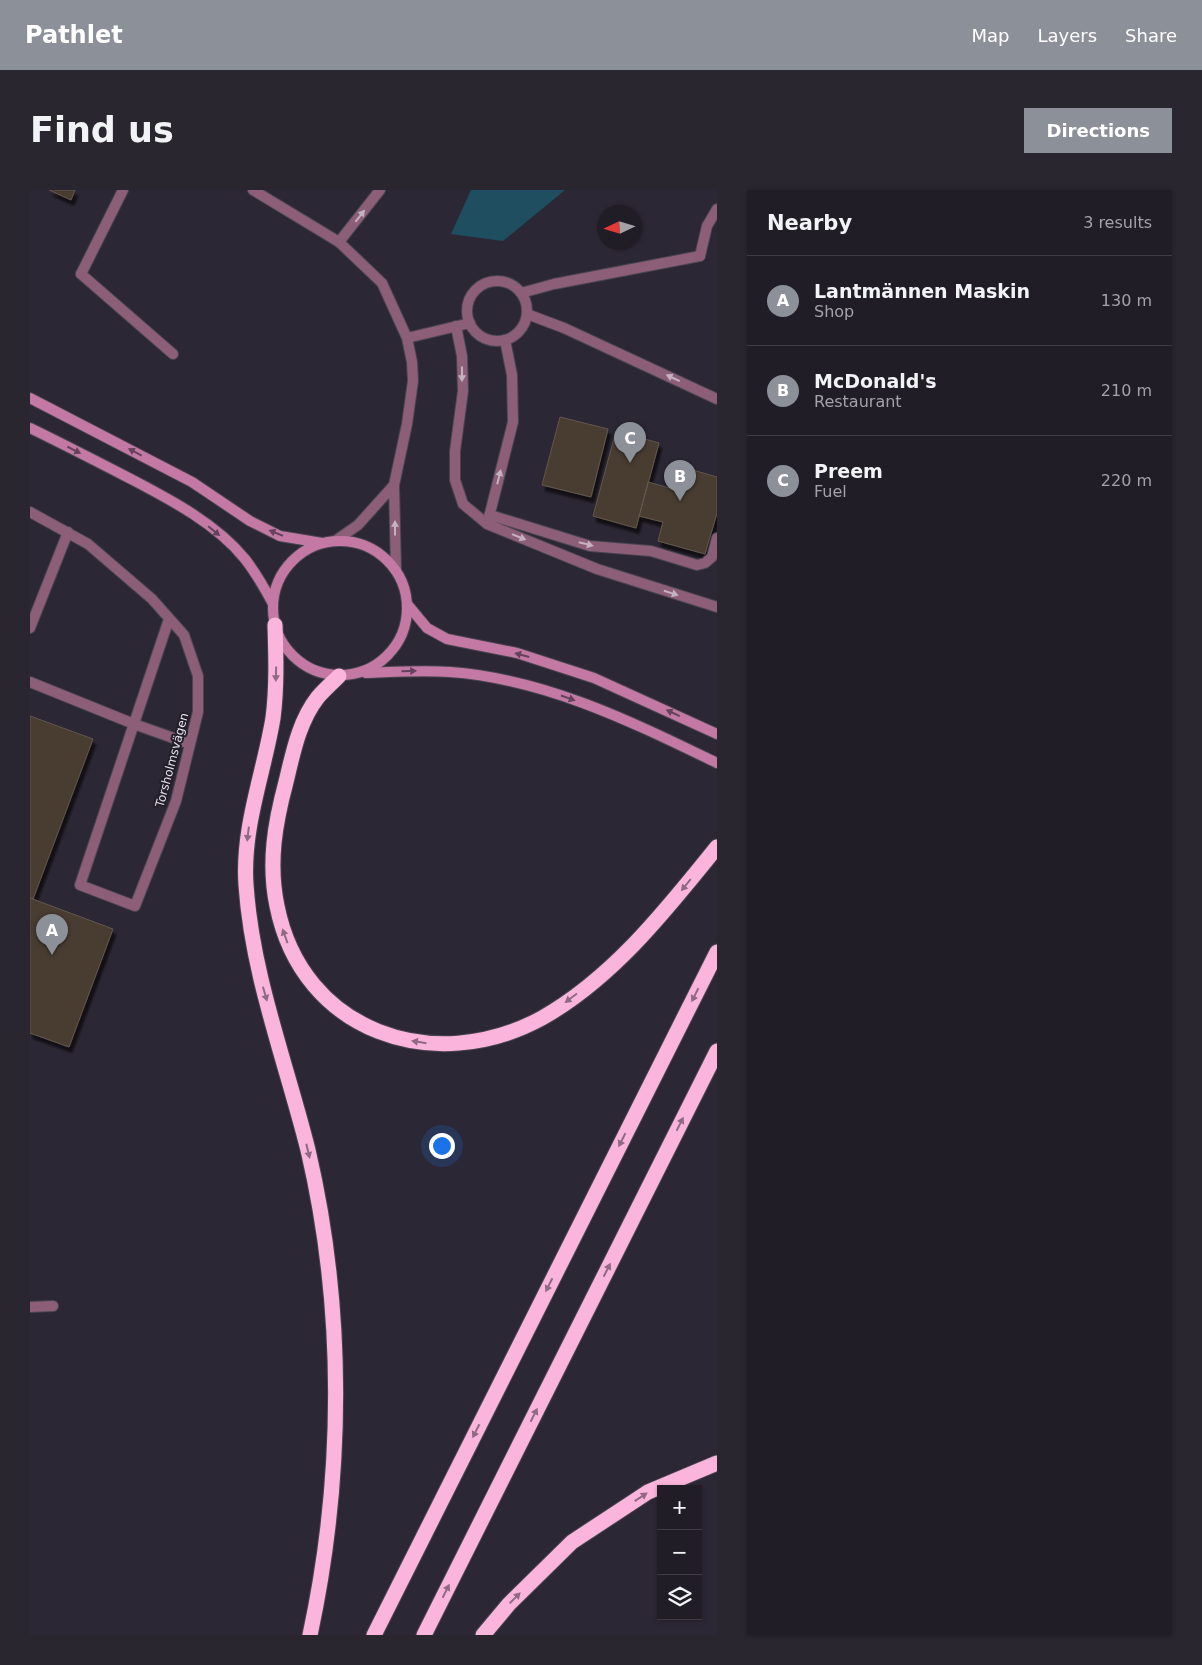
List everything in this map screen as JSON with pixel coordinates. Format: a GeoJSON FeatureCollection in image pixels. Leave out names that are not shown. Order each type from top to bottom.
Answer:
{"type":"FeatureCollection","features":[{"type":"Feature","properties":{"kind":"highway"},"geometry":{"type":"LineString","coordinates":[[275,625],[276,692],[266,750],[248,831],[246,884],[253,944],[308,1152],[320,1209],[332,1312],[335,1436],[332,1493],[326,1549],[310,1635]]}},
{"type":"Feature","properties":{"kind":"highway"},"geometry":{"type":"LineString","coordinates":[[339,676],[318,697],[300,729],[275,830],[273,855],[274,881],[282,928],[292,952],[305,973],[337,1008],[355,1020],[378,1031],[400,1039],[424,1044],[448,1044],[495,1037],[542,1018],[596,980],[623,956],[666,910],[717,847]]}},
{"type":"Feature","properties":{"kind":"highway"},"geometry":{"type":"LineString","coordinates":[[374,1635],[717,952]]}},
{"type":"Feature","properties":{"kind":"highway"},"geometry":{"type":"LineString","coordinates":[[424,1635],[717,1051]]}},
{"type":"Feature","properties":{"kind":"highway"},"geometry":{"type":"LineString","coordinates":[[483,1635],[509,1604],[572,1542],[648,1492],[717,1463]]}},
{"type":"Feature","properties":{"kind":"main road"},"geometry":{"type":"LineString","coordinates":[[30,398],[192,482],[250,521],[280,536],[323,543]]}},
{"type":"Feature","properties":{"kind":"main road"},"geometry":{"type":"LineString","coordinates":[[30,428],[140,484],[194,515],[244,558],[273,604]]}},
{"type":"Feature","properties":{"kind":"main road"},"geometry":{"type":"LineString","coordinates":[[360,673],[372,668],[392,652],[404,630],[408,605],[404,587],[396,570],[380,554],[370,548],[359,543],[335,541],[323,543],[310,548],[288,566],[276,590],[273,604],[275,625],[284,645],[298,661],[318,672],[339,676],[360,673],[450,672],[519,683],[598,708],[645,728],[717,763]]}},
{"type":"Feature","properties":{"kind":"main road"},"geometry":{"type":"LineString","coordinates":[[408,605],[427,628],[447,639],[517,653],[594,678],[717,734]]}},
{"type":"Feature","properties":{"kind":"street"},"geometry":{"type":"LineString","coordinates":[[123,190],[81,274],[174,354]]}},
{"type":"Feature","properties":{"kind":"street"},"geometry":{"type":"LineString","coordinates":[[253,190],[339,242],[382,283],[408,338],[413,381],[407,424],[394,485],[396,570]]}},
{"type":"Feature","properties":{"kind":"street"},"geometry":{"type":"LineString","coordinates":[[339,242],[380,190]]}},
{"type":"Feature","properties":{"kind":"street"},"geometry":{"type":"LineString","coordinates":[[521,293],[554,284],[700,256],[707,226],[717,209]]}},
{"type":"Feature","properties":{"kind":"street"},"geometry":{"type":"LineString","coordinates":[[502,281],[512,285],[521,293],[526,304],[527,314],[523,326],[516,335],[505,340],[493,341],[482,337],[473,329],[468,318],[468,307],[472,296],[479,287],[490,282],[502,281]]}},
{"type":"Feature","properties":{"kind":"street"},"geometry":{"type":"LineString","coordinates":[[527,314],[564,328],[717,399]]}},
{"type":"Feature","properties":{"kind":"street"},"geometry":{"type":"LineString","coordinates":[[408,338],[470,322]]}},
{"type":"Feature","properties":{"kind":"street"},"geometry":{"type":"LineString","coordinates":[[456,326],[462,356],[463,391],[456,451],[455,480],[463,504],[488,520],[598,568],[717,607]]}},
{"type":"Feature","properties":{"kind":"street"},"geometry":{"type":"LineString","coordinates":[[488,520],[513,422],[512,375],[505,340]]}},
{"type":"Feature","properties":{"kind":"street"},"geometry":{"type":"LineString","coordinates":[[335,541],[358,525],[394,485]]}},
{"type":"Feature","properties":{"kind":"street","name":"Torsholmsvägen"},"geometry":{"type":"LineString","coordinates":[[30,512],[88,544],[152,599],[184,634],[198,676],[198,712],[176,801],[135,906],[80,886],[134,724]]}},
{"type":"Feature","properties":{"kind":"street"},"geometry":{"type":"LineString","coordinates":[[488,520],[590,546],[651,551],[697,565],[705,563],[712,556],[717,538]]}},
{"type":"Feature","properties":{"kind":"street"},"geometry":{"type":"LineString","coordinates":[[30,628],[68,532]]}},
{"type":"Feature","properties":{"kind":"street"},"geometry":{"type":"LineString","coordinates":[[134,724],[169,619]]}},
{"type":"Feature","properties":{"kind":"street"},"geometry":{"type":"LineString","coordinates":[[30,682],[134,724],[190,744]]}},
{"type":"Feature","properties":{"kind":"street"},"geometry":{"type":"LineString","coordinates":[[30,1308],[53,1306]]}},
{"type":"Feature","properties":{"kind":"water"},"geometry":{"type":"Polygon","coordinates":[[[471,190],[565,190],[503,241],[451,234],[471,190]]]}},
{"type":"Feature","properties":{"kind":"building"},"geometry":{"type":"Polygon","coordinates":[[[49,190],[75,190],[71,200],[49,190]]]}},
{"type":"Feature","properties":{"kind":"building"},"geometry":{"type":"Polygon","coordinates":[[[560,417],[608,429],[591,497],[542,485],[560,417]]]}},
{"type":"Feature","properties":{"kind":"building"},"geometry":{"type":"Polygon","coordinates":[[[616,431],[659,443],[636,528],[593,516],[616,431]]]}},
{"type":"Feature","properties":{"kind":"building"},"geometry":{"type":"Polygon","coordinates":[[[679,466],[717,477],[717,513],[705,554],[658,541],[663,522],[639,516],[648,482],[673,489],[679,466]]]}},
{"type":"Feature","properties":{"kind":"building"},"geometry":{"type":"Polygon","coordinates":[[[30,716],[93,739],[33,899],[30,898],[30,716]]]}},
{"type":"Feature","properties":{"kind":"building"},"geometry":{"type":"Polygon","coordinates":[[[30,898],[113,929],[69,1047],[30,1033],[30,898]]]}},
{"type":"Feature","properties":{"kind":"place","name":"Preem"},"geometry":{"type":"Point","coordinates":[630,463]}},
{"type":"Feature","properties":{"kind":"place","name":"McDonald's"},"geometry":{"type":"Point","coordinates":[680,501]}},
{"type":"Feature","properties":{"kind":"place","name":"Lantmännen Maskin"},"geometry":{"type":"Point","coordinates":[52,955]}}]}
